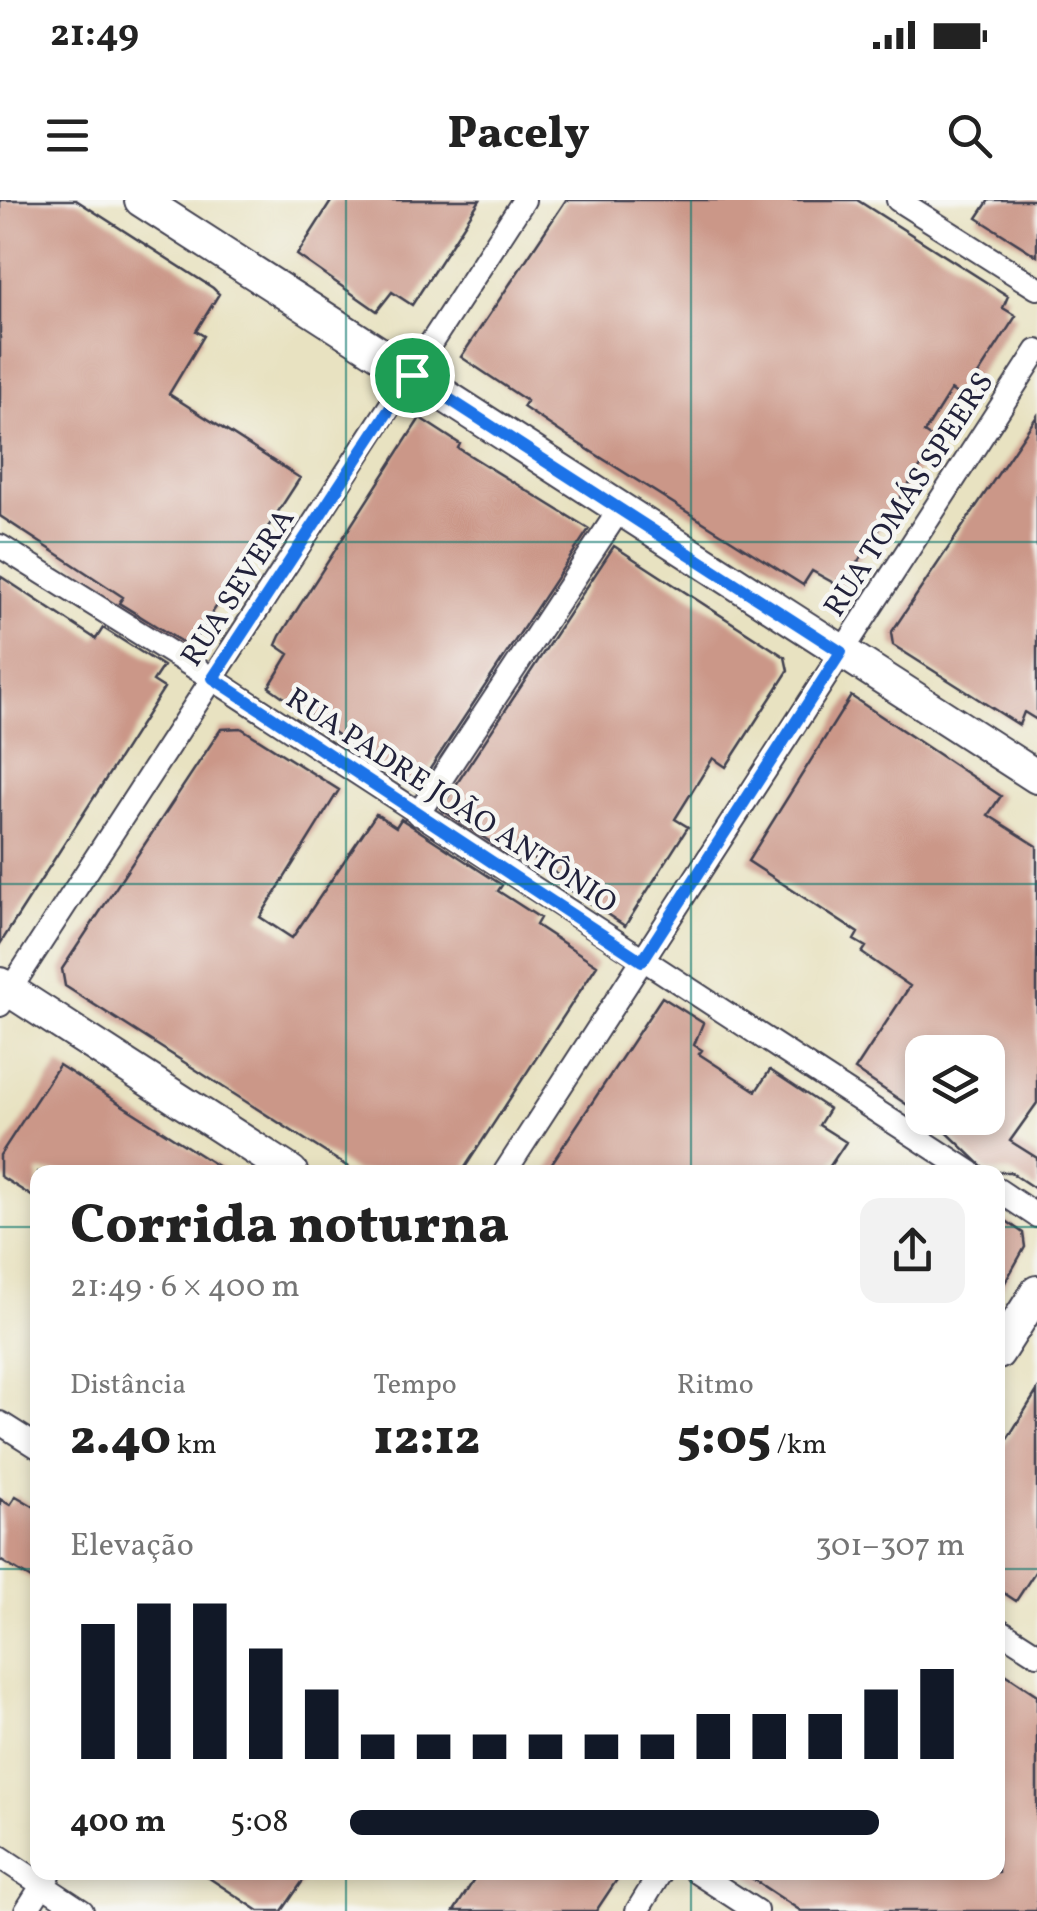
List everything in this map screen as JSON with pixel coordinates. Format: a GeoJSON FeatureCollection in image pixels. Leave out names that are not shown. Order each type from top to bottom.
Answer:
{"type":"FeatureCollection","features":[{"type":"Feature","properties":{"kind":"street"},"geometry":{"type":"LineString","coordinates":[[141,200],[1037,777]]}},
{"type":"Feature","properties":{"kind":"street","name":"RUA SEVERA"},"geometry":{"type":"LineString","coordinates":[[3,994],[524,200]]}},
{"type":"Feature","properties":{"kind":"street"},"geometry":{"type":"LineString","coordinates":[[898,200],[1037,288]]}},
{"type":"Feature","properties":{"kind":"street","name":"RUA TOMÁS SPEERS"},"geometry":{"type":"LineString","coordinates":[[509,1165],[1037,352]]}},
{"type":"Feature","properties":{"kind":"street"},"geometry":{"type":"LineString","coordinates":[[418,814],[620,509]]}},
{"type":"Feature","properties":{"kind":"street","name":"RUA PADRE JOÃO ANTÔNIO"},"geometry":{"type":"LineString","coordinates":[[0,546],[213,678],[959,1165]]}},
{"type":"Feature","properties":{"kind":"street"},"geometry":{"type":"LineString","coordinates":[[3,994],[280,1165]]}},
{"type":"Feature","properties":{"kind":"street"},"geometry":{"type":"LineString","coordinates":[[1005,1195],[1037,1216]]}},
{"type":"Feature","properties":{"kind":"street"},"geometry":{"type":"LineString","coordinates":[[1005,1342],[1037,1292]]}},
{"type":"Feature","properties":{"kind":"street"},"geometry":{"type":"LineString","coordinates":[[0,1423],[30,1441]]}},
{"type":"Feature","properties":{"kind":"street"},"geometry":{"type":"LineString","coordinates":[[1005,1633],[1037,1654]]}},
{"type":"Feature","properties":{"kind":"street"},"geometry":{"type":"LineString","coordinates":[[0,1858],[30,1871]]}},
{"type":"Feature","properties":{"kind":"street"},"geometry":{"type":"LineString","coordinates":[[26,1911],[46,1880]]}},
{"type":"Feature","properties":{"kind":"street"},"geometry":{"type":"LineString","coordinates":[[48,1880],[82,1911]]}},
{"type":"Feature","properties":{"kind":"street"},"geometry":{"type":"LineString","coordinates":[[636,1911],[656,1880]]}},
{"type":"Feature","properties":{"kind":"street"},"geometry":{"type":"LineString","coordinates":[[708,1880],[756,1911]]}},
{"type":"Feature","properties":{"kind":"building"},"geometry":{"type":"Polygon","coordinates":[[[0,200],[76,200],[213,288],[219,294],[196,331],[204,336],[169,394],[300,478],[190,647],[119,603],[123,597],[0,516],[0,200]]]}},
{"type":"Feature","properties":{"kind":"building"},"geometry":{"type":"Polygon","coordinates":[[[332,200],[480,200],[412,305],[392,292],[377,311],[297,255],[332,200]]]}},
{"type":"Feature","properties":{"kind":"building"},"geometry":{"type":"Polygon","coordinates":[[[566,200],[857,200],[1008,296],[1003,308],[1016,316],[963,398],[951,390],[924,433],[937,442],[841,587],[812,571],[803,585],[523,407],[527,401],[461,357],[566,200]]]}},
{"type":"Feature","properties":{"kind":"building"},"geometry":{"type":"Polygon","coordinates":[[[989,200],[1037,200],[1037,256],[977,218],[989,200]]]}},
{"type":"Feature","properties":{"kind":"building"},"geometry":{"type":"Polygon","coordinates":[[[1037,416],[1037,720],[1024,712],[1019,725],[893,645],[891,633],[1037,416]]]}},
{"type":"Feature","properties":{"kind":"building"},"geometry":{"type":"Polygon","coordinates":[[[420,418],[460,444],[458,448],[589,529],[416,790],[269,687],[289,654],[276,645],[280,636],[420,418]]]}},
{"type":"Feature","properties":{"kind":"building"},"geometry":{"type":"Polygon","coordinates":[[[614,546],[785,657],[788,671],[726,767],[713,758],[675,819],[688,827],[625,926],[523,852],[518,860],[440,809],[614,546]]]}},
{"type":"Feature","properties":{"kind":"building"},"geometry":{"type":"Polygon","coordinates":[[[0,576],[96,639],[103,628],[163,666],[153,681],[164,688],[0,944],[0,576]]]}},
{"type":"Feature","properties":{"kind":"building"},"geometry":{"type":"Polygon","coordinates":[[[851,696],[1001,796],[988,815],[1037,846],[1037,1103],[1010,1141],[1037,1158],[1037,1190],[1005,1172],[1005,1165],[981,1165],[950,1135],[1005,1135],[1005,1035],[905,1035],[905,1103],[855,1070],[910,986],[862,953],[866,947],[854,940],[858,933],[748,861],[851,696]]]}},
{"type":"Feature","properties":{"kind":"building"},"geometry":{"type":"Polygon","coordinates":[[[241,728],[339,790],[260,917],[292,938],[376,814],[396,827],[401,819],[502,885],[498,891],[540,918],[536,925],[597,965],[467,1165],[345,1165],[65,986],[62,969],[221,729],[241,728]]]}},
{"type":"Feature","properties":{"kind":"building"},"geometry":{"type":"Polygon","coordinates":[[[662,997],[703,1023],[694,1045],[702,1050],[699,1054],[756,1091],[770,1070],[829,1109],[819,1125],[846,1142],[831,1165],[551,1165],[662,997]]]}},
{"type":"Feature","properties":{"kind":"building"},"geometry":{"type":"Polygon","coordinates":[[[59,1065],[216,1165],[30,1165],[30,1195],[0,1176],[0,1155],[59,1065]]]}},
{"type":"Feature","properties":{"kind":"building"},"geometry":{"type":"Polygon","coordinates":[[[1005,1220],[1023,1233],[1025,1247],[1005,1283],[1005,1220]]]}},
{"type":"Feature","properties":{"kind":"building"},"geometry":{"type":"Polygon","coordinates":[[[1037,1391],[1037,1569],[1016,1601],[1005,1594],[1005,1443],[1037,1391]]]}},
{"type":"Feature","properties":{"kind":"building"},"geometry":{"type":"Polygon","coordinates":[[[16,1496],[30,1504],[30,1578],[0,1560],[0,1499],[10,1505],[16,1496]]]}},
{"type":"Feature","properties":{"kind":"building"},"geometry":{"type":"Polygon","coordinates":[[[1005,1674],[1037,1695],[1037,1911],[801,1911],[754,1880],[1005,1880],[1005,1674]]]}},
{"type":"Feature","properties":{"kind":"building"},"geometry":{"type":"Polygon","coordinates":[[[212,1880],[303,1880],[282,1911],[259,1911],[212,1880]]]}},
{"type":"Feature","properties":{"kind":"building"},"geometry":{"type":"Polygon","coordinates":[[[474,1880],[617,1880],[596,1911],[454,1911],[474,1880]]]}},
{"type":"Feature","properties":{"kind":"route"},"geometry":{"type":"LineString","coordinates":[[412,375],[841,652],[642,961],[213,678],[412,375]]}}]}
